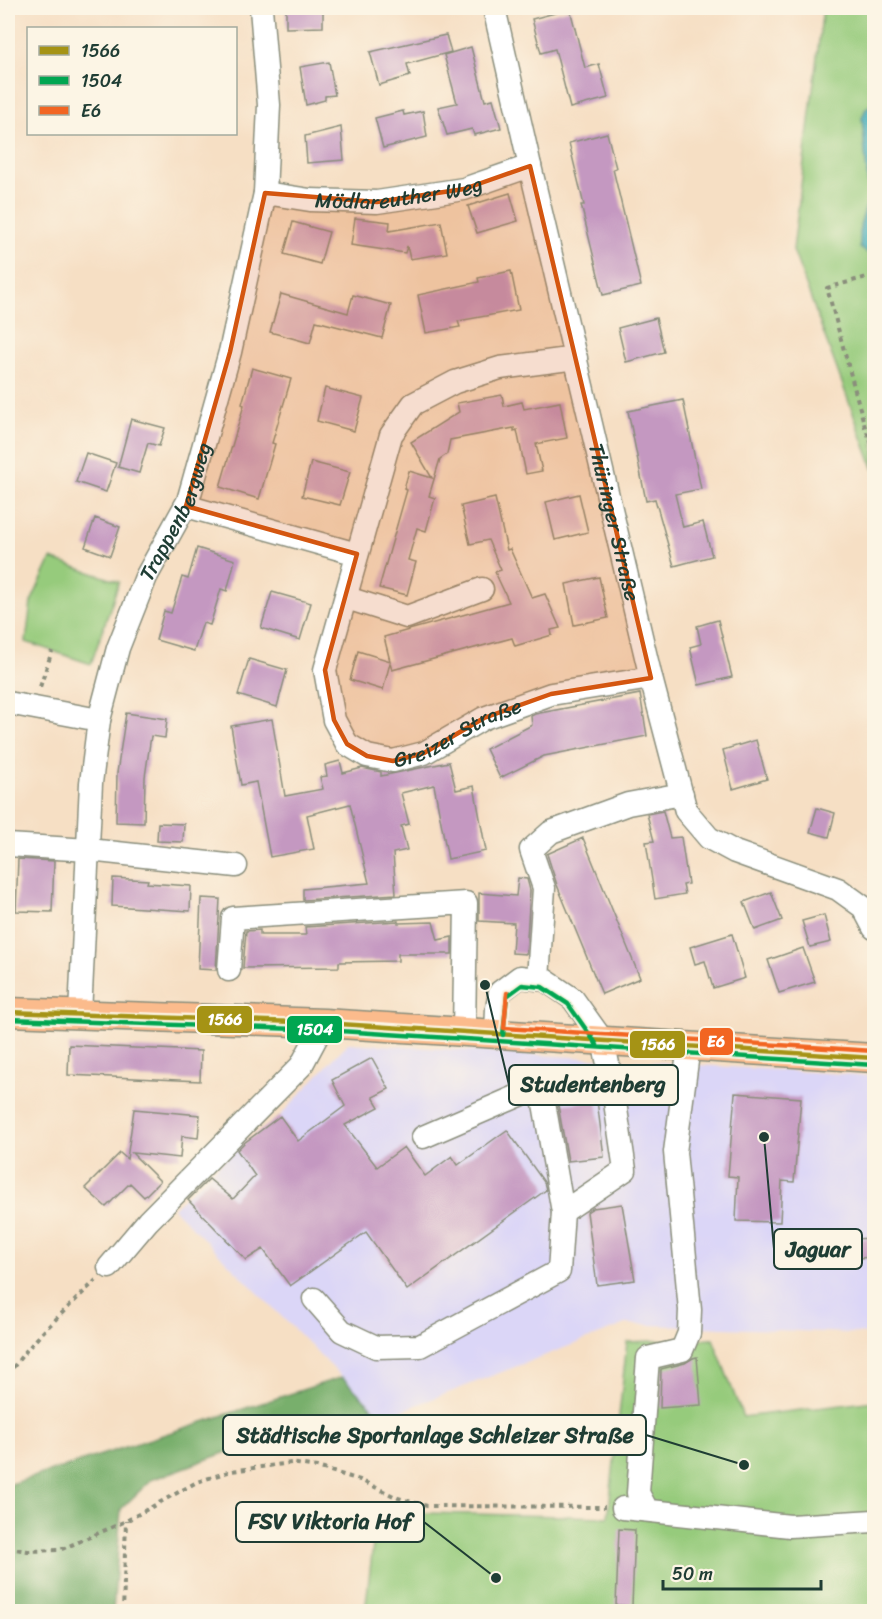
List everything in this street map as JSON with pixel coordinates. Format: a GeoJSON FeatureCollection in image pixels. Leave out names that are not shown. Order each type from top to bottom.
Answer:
{"type":"FeatureCollection","features":[{"type":"Feature","properties":{"kind":"main road"},"geometry":{"type":"LineString","coordinates":[[8,1012],[324,1023],[874,1058]]}},
{"type":"Feature","properties":{"kind":"street","name":"Trappenbergweg"},"geometry":{"type":"LineString","coordinates":[[80,1014],[91,783],[99,720],[118,648],[146,577],[186,506],[230,352],[265,194],[269,105],[261,8]]}},
{"type":"Feature","properties":{"kind":"street","name":"Thüringer Straße"},"geometry":{"type":"LineString","coordinates":[[494,8],[651,678],[686,812],[709,838],[745,857],[838,889],[863,907],[874,928]]}},
{"type":"Feature","properties":{"kind":"street","name":"Mödlareuther Weg"},"geometry":{"type":"LineString","coordinates":[[265,194],[310,200],[376,202],[464,189],[530,166]]}},
{"type":"Feature","properties":{"kind":"street","name":"Greizer Straße"},"geometry":{"type":"LineString","coordinates":[[576,357],[500,368],[454,382],[413,404],[391,435],[325,670],[334,720],[347,744],[367,756],[393,761],[424,753],[484,718],[551,694],[651,678]]}},
{"type":"Feature","properties":{"kind":"street"},"geometry":{"type":"LineString","coordinates":[[186,506],[357,554]]}},
{"type":"Feature","properties":{"kind":"street"},"geometry":{"type":"LineString","coordinates":[[347,597],[407,617],[482,589]]}},
{"type":"Feature","properties":{"kind":"street"},"geometry":{"type":"LineString","coordinates":[[8,703],[99,720]]}},
{"type":"Feature","properties":{"kind":"street"},"geometry":{"type":"LineString","coordinates":[[538,979],[544,888],[531,850],[551,832],[628,804],[681,794]]}},
{"type":"Feature","properties":{"kind":"street"},"geometry":{"type":"LineString","coordinates":[[8,845],[89,850],[236,866]]}},
{"type":"Feature","properties":{"kind":"street"},"geometry":{"type":"LineString","coordinates":[[229,970],[232,918],[466,903],[464,1033]]}},
{"type":"Feature","properties":{"kind":"street"},"geometry":{"type":"LineString","coordinates":[[496,1035],[500,992],[520,977],[545,980],[573,999],[603,1041],[612,1082],[625,1170],[563,1212]]}},
{"type":"Feature","properties":{"kind":"street"},"geometry":{"type":"LineString","coordinates":[[110,1267],[148,1221],[301,1066],[324,1023]]}},
{"type":"Feature","properties":{"kind":"street"},"geometry":{"type":"LineString","coordinates":[[647,1510],[638,1493],[648,1358],[682,1350],[689,1333],[690,1310],[675,1152],[689,1046]]}},
{"type":"Feature","properties":{"kind":"street"},"geometry":{"type":"LineString","coordinates":[[423,1137],[541,1086],[612,1082]]}},
{"type":"Feature","properties":{"kind":"street"},"geometry":{"type":"LineString","coordinates":[[314,1299],[342,1331],[376,1347],[420,1346],[559,1271],[563,1212],[541,1086]]}},
{"type":"Feature","properties":{"kind":"street"},"geometry":{"type":"LineString","coordinates":[[623,1508],[790,1526],[874,1521]]}},
{"type":"Feature","properties":{"kind":"path"},"geometry":{"type":"LineString","coordinates":[[874,275],[827,288],[865,427],[874,449]]}},
{"type":"Feature","properties":{"kind":"path"},"geometry":{"type":"LineString","coordinates":[[34,708],[52,651]]}},
{"type":"Feature","properties":{"kind":"path"},"geometry":{"type":"LineString","coordinates":[[8,1375],[15,1364],[49,1327],[110,1267]]}},
{"type":"Feature","properties":{"kind":"path"},"geometry":{"type":"LineString","coordinates":[[8,1548],[28,1551],[60,1550],[126,1521],[197,1482],[231,1471],[291,1463],[317,1467],[360,1480],[398,1498],[427,1506],[623,1508]]}},
{"type":"Feature","properties":{"kind":"path"},"geometry":{"type":"LineString","coordinates":[[123,1611],[126,1521]]}},
{"type":"Feature","properties":{"kind":"highlighted area"},"geometry":{"type":"Polygon","coordinates":[[[530,166],[651,678],[551,694],[484,718],[424,753],[393,761],[367,756],[347,744],[334,720],[325,670],[357,554],[186,506],[230,352],[265,193],[377,202],[464,189],[530,166]]]}},
{"type":"Feature","properties":{"kind":"shaded area"},"geometry":{"type":"Polygon","coordinates":[[[348,1043],[874,1076],[874,1334],[626,1324],[383,1418],[173,1208],[236,1149],[280,1116],[348,1043]]]}},
{"type":"Feature","properties":{"kind":"green space"},"geometry":{"type":"Polygon","coordinates":[[[823,8],[874,8],[874,470],[793,250],[823,8]]]}},
{"type":"Feature","properties":{"kind":"green space"},"geometry":{"type":"Polygon","coordinates":[[[51,559],[119,582],[91,664],[26,642],[31,602],[51,559]]]}},
{"type":"Feature","properties":{"kind":"green space"},"geometry":{"type":"Polygon","coordinates":[[[713,1339],[743,1417],[874,1401],[874,1611],[365,1612],[377,1512],[608,1517],[627,1342],[713,1339]]]}},
{"type":"Feature","properties":{"kind":"green space"},"geometry":{"type":"Polygon","coordinates":[[[342,1377],[383,1418],[413,1443],[308,1422],[151,1480],[121,1509],[113,1611],[8,1611],[8,1485],[342,1377]]]}},
{"type":"Feature","properties":{"kind":"water"},"geometry":{"type":"Polygon","coordinates":[[[874,103],[874,257],[860,248],[860,225],[869,197],[862,118],[866,108],[874,103]]]}},
{"type":"Feature","properties":{"kind":"building"},"geometry":{"type":"Polygon","coordinates":[[[286,8],[323,8],[323,27],[286,28],[286,8]]]}},
{"type":"Feature","properties":{"kind":"building"},"geometry":{"type":"Polygon","coordinates":[[[570,9],[585,68],[599,64],[608,98],[570,108],[555,49],[541,53],[532,19],[570,9]]]}},
{"type":"Feature","properties":{"kind":"building"},"geometry":{"type":"Polygon","coordinates":[[[446,35],[451,52],[407,64],[410,76],[379,85],[370,52],[446,35]]]}},
{"type":"Feature","properties":{"kind":"building"},"geometry":{"type":"Polygon","coordinates":[[[471,47],[485,101],[493,99],[501,128],[474,135],[472,129],[447,135],[438,107],[457,103],[444,55],[471,47]]]}},
{"type":"Feature","properties":{"kind":"building"},"geometry":{"type":"Polygon","coordinates":[[[329,62],[335,95],[325,96],[325,100],[306,105],[300,67],[329,62]]]}},
{"type":"Feature","properties":{"kind":"building"},"geometry":{"type":"Polygon","coordinates":[[[403,111],[404,115],[423,111],[427,137],[383,148],[375,118],[403,111]]]}},
{"type":"Feature","properties":{"kind":"building"},"geometry":{"type":"Polygon","coordinates":[[[341,127],[344,160],[307,163],[305,136],[341,127]]]}},
{"type":"Feature","properties":{"kind":"building"},"geometry":{"type":"Polygon","coordinates":[[[607,133],[616,168],[613,169],[641,286],[603,295],[581,205],[584,205],[569,143],[607,133]]]}},
{"type":"Feature","properties":{"kind":"building"},"geometry":{"type":"Polygon","coordinates":[[[510,193],[518,221],[477,233],[468,206],[510,193]]]}},
{"type":"Feature","properties":{"kind":"building"},"geometry":{"type":"Polygon","coordinates":[[[355,218],[390,222],[389,231],[441,222],[447,253],[410,259],[407,246],[405,253],[351,245],[355,218]]]}},
{"type":"Feature","properties":{"kind":"building"},"geometry":{"type":"Polygon","coordinates":[[[293,222],[329,232],[320,264],[284,254],[293,222]]]}},
{"type":"Feature","properties":{"kind":"building"},"geometry":{"type":"Polygon","coordinates":[[[511,271],[519,310],[458,321],[460,327],[426,333],[418,295],[479,282],[478,278],[511,271]]]}},
{"type":"Feature","properties":{"kind":"building"},"geometry":{"type":"Polygon","coordinates":[[[281,294],[348,313],[353,295],[391,305],[382,338],[316,321],[310,343],[270,332],[281,294]]]}},
{"type":"Feature","properties":{"kind":"building"},"geometry":{"type":"Polygon","coordinates":[[[656,318],[664,352],[626,362],[618,328],[656,318]]]}},
{"type":"Feature","properties":{"kind":"building"},"geometry":{"type":"Polygon","coordinates":[[[252,368],[291,379],[272,443],[275,444],[259,499],[220,487],[244,405],[242,404],[252,368]]]}},
{"type":"Feature","properties":{"kind":"building"},"geometry":{"type":"Polygon","coordinates":[[[325,388],[363,398],[354,431],[317,421],[325,388]]]}},
{"type":"Feature","properties":{"kind":"building"},"geometry":{"type":"Polygon","coordinates":[[[502,395],[504,406],[522,402],[524,409],[560,402],[567,438],[536,444],[542,471],[526,474],[517,430],[514,431],[514,428],[450,440],[447,454],[440,459],[429,496],[435,498],[426,531],[417,528],[408,560],[416,562],[407,595],[379,588],[407,490],[404,489],[409,471],[432,478],[411,442],[459,412],[457,403],[502,395]]]}},
{"type":"Feature","properties":{"kind":"building"},"geometry":{"type":"Polygon","coordinates":[[[683,400],[701,489],[675,494],[683,527],[703,522],[712,556],[674,566],[655,499],[646,501],[628,411],[683,400]]]}},
{"type":"Feature","properties":{"kind":"building"},"geometry":{"type":"Polygon","coordinates":[[[131,419],[165,428],[159,446],[148,443],[139,473],[118,467],[131,419]]]}},
{"type":"Feature","properties":{"kind":"building"},"geometry":{"type":"Polygon","coordinates":[[[86,453],[116,463],[106,492],[76,482],[86,453]]]}},
{"type":"Feature","properties":{"kind":"building"},"geometry":{"type":"Polygon","coordinates":[[[311,462],[350,472],[340,505],[302,496],[311,462]]]}},
{"type":"Feature","properties":{"kind":"building"},"geometry":{"type":"Polygon","coordinates":[[[579,494],[588,532],[555,540],[546,502],[579,494]]]}},
{"type":"Feature","properties":{"kind":"building"},"geometry":{"type":"Polygon","coordinates":[[[495,498],[507,550],[510,549],[532,598],[545,594],[560,628],[551,630],[552,635],[515,646],[512,638],[392,670],[390,663],[383,690],[350,680],[358,651],[390,661],[384,637],[509,602],[495,572],[501,570],[488,540],[470,544],[461,506],[495,498]]]}},
{"type":"Feature","properties":{"kind":"building"},"geometry":{"type":"Polygon","coordinates":[[[95,518],[120,527],[110,556],[85,547],[95,518]]]}},
{"type":"Feature","properties":{"kind":"building"},"geometry":{"type":"Polygon","coordinates":[[[197,548],[235,560],[227,591],[221,589],[210,625],[203,623],[194,651],[156,640],[164,611],[171,613],[182,577],[188,579],[197,548]]]}},
{"type":"Feature","properties":{"kind":"building"},"geometry":{"type":"Polygon","coordinates":[[[599,577],[608,618],[574,625],[566,584],[599,577]]]}},
{"type":"Feature","properties":{"kind":"building"},"geometry":{"type":"Polygon","coordinates":[[[272,592],[311,603],[300,640],[261,628],[272,592]]]}},
{"type":"Feature","properties":{"kind":"building"},"geometry":{"type":"Polygon","coordinates":[[[718,620],[732,677],[699,685],[690,647],[701,644],[697,626],[718,620]]]}},
{"type":"Feature","properties":{"kind":"building"},"geometry":{"type":"Polygon","coordinates":[[[249,659],[287,670],[277,707],[238,695],[249,659]]]}},
{"type":"Feature","properties":{"kind":"building"},"geometry":{"type":"Polygon","coordinates":[[[640,694],[647,736],[544,756],[500,778],[486,749],[532,725],[531,716],[535,714],[640,694]]]}},
{"type":"Feature","properties":{"kind":"building"},"geometry":{"type":"Polygon","coordinates":[[[126,713],[167,719],[165,738],[151,736],[145,777],[144,823],[116,822],[117,773],[126,713]]]}},
{"type":"Feature","properties":{"kind":"building"},"geometry":{"type":"Polygon","coordinates":[[[272,719],[285,796],[323,789],[320,777],[327,776],[325,765],[340,761],[343,773],[362,768],[381,772],[381,776],[449,762],[456,790],[474,786],[486,851],[448,859],[434,785],[401,793],[409,824],[401,826],[407,850],[393,853],[396,894],[303,900],[303,889],[369,883],[350,804],[307,815],[314,849],[270,857],[256,782],[241,785],[231,726],[272,719]]]}},
{"type":"Feature","properties":{"kind":"building"},"geometry":{"type":"Polygon","coordinates":[[[756,740],[767,779],[733,789],[723,750],[756,740]]]}},
{"type":"Feature","properties":{"kind":"building"},"geometry":{"type":"Polygon","coordinates":[[[817,808],[835,813],[829,837],[810,832],[817,808]]]}},
{"type":"Feature","properties":{"kind":"building"},"geometry":{"type":"Polygon","coordinates":[[[663,811],[670,838],[681,837],[688,884],[683,885],[685,894],[655,899],[646,842],[654,841],[647,814],[663,811]]]}},
{"type":"Feature","properties":{"kind":"building"},"geometry":{"type":"Polygon","coordinates":[[[158,823],[184,824],[183,842],[157,841],[158,823]]]}},
{"type":"Feature","properties":{"kind":"building"},"geometry":{"type":"Polygon","coordinates":[[[583,838],[640,978],[602,994],[557,885],[547,854],[583,838]]]}},
{"type":"Feature","properties":{"kind":"building"},"geometry":{"type":"Polygon","coordinates":[[[18,859],[54,861],[52,912],[16,911],[18,859]]]}},
{"type":"Feature","properties":{"kind":"building"},"geometry":{"type":"Polygon","coordinates":[[[113,878],[191,886],[190,911],[112,906],[113,878]]]}},
{"type":"Feature","properties":{"kind":"building"},"geometry":{"type":"Polygon","coordinates":[[[518,878],[527,879],[530,890],[526,954],[512,953],[514,923],[479,921],[479,893],[516,896],[518,878]]]}},
{"type":"Feature","properties":{"kind":"building"},"geometry":{"type":"Polygon","coordinates":[[[771,892],[782,920],[755,930],[744,902],[771,892]]]}},
{"type":"Feature","properties":{"kind":"building"},"geometry":{"type":"Polygon","coordinates":[[[201,898],[220,899],[216,970],[198,969],[201,898]]]}},
{"type":"Feature","properties":{"kind":"building"},"geometry":{"type":"Polygon","coordinates":[[[824,915],[831,942],[810,947],[802,921],[824,915]]]}},
{"type":"Feature","properties":{"kind":"building"},"geometry":{"type":"Polygon","coordinates":[[[398,921],[398,923],[433,922],[438,940],[452,937],[452,954],[398,954],[398,961],[339,962],[339,967],[243,968],[246,931],[260,930],[260,935],[306,935],[305,927],[398,921]]]}},
{"type":"Feature","properties":{"kind":"building"},"geometry":{"type":"Polygon","coordinates":[[[732,934],[745,978],[713,988],[705,961],[695,964],[690,947],[732,934]]]}},
{"type":"Feature","properties":{"kind":"building"},"geometry":{"type":"Polygon","coordinates":[[[803,948],[815,982],[779,993],[768,960],[803,948]]]}},
{"type":"Feature","properties":{"kind":"building"},"geometry":{"type":"Polygon","coordinates":[[[69,1045],[201,1051],[200,1081],[68,1075],[69,1045]]]}},
{"type":"Feature","properties":{"kind":"building"},"geometry":{"type":"Polygon","coordinates":[[[372,1058],[389,1089],[373,1097],[379,1107],[345,1125],[377,1167],[404,1147],[425,1176],[452,1156],[458,1165],[507,1130],[544,1182],[546,1190],[407,1290],[366,1232],[290,1286],[263,1249],[246,1260],[188,1200],[209,1179],[233,1199],[255,1176],[237,1150],[280,1116],[298,1141],[345,1106],[332,1080],[372,1058]]]}},
{"type":"Feature","properties":{"kind":"building"},"geometry":{"type":"Polygon","coordinates":[[[735,1093],[801,1098],[794,1182],[782,1181],[780,1222],[736,1221],[738,1177],[728,1176],[735,1093]]]}},
{"type":"Feature","properties":{"kind":"building"},"geometry":{"type":"Polygon","coordinates":[[[597,1100],[604,1157],[568,1161],[558,1105],[597,1100]]]}},
{"type":"Feature","properties":{"kind":"building"},"geometry":{"type":"Polygon","coordinates":[[[134,1109],[200,1115],[198,1138],[182,1136],[180,1158],[132,1153],[160,1181],[144,1197],[130,1183],[106,1207],[85,1188],[120,1153],[127,1159],[134,1109]]]}},
{"type":"Feature","properties":{"kind":"building"},"geometry":{"type":"Polygon","coordinates":[[[622,1204],[635,1280],[597,1285],[587,1212],[593,1208],[622,1204]]]}},
{"type":"Feature","properties":{"kind":"building"},"geometry":{"type":"Polygon","coordinates":[[[874,1238],[874,1257],[809,1261],[808,1241],[874,1238]]]}},
{"type":"Feature","properties":{"kind":"building"},"geometry":{"type":"Polygon","coordinates":[[[697,1357],[701,1405],[660,1408],[661,1369],[685,1363],[697,1357]]]}},
{"type":"Feature","properties":{"kind":"building"},"geometry":{"type":"Polygon","coordinates":[[[619,1529],[635,1530],[632,1606],[616,1605],[619,1529]]]}},
{"type":"Feature","properties":{"kind":"transit line","name":"1504"},"geometry":{"type":"LineString","coordinates":[[503,1035],[507,996],[522,985],[542,987],[568,1004],[597,1045]]}},
{"type":"Feature","properties":{"kind":"transit line","name":"E6"},"geometry":{"type":"LineString","coordinates":[[507,993],[504,1028],[874,1051]]}},
{"type":"Feature","properties":{"kind":"transit line","name":"1566"},"geometry":{"type":"LineString","coordinates":[[8,1012],[324,1023],[874,1058]]}},
{"type":"Feature","properties":{"kind":"transit line","name":"1504"},"geometry":{"type":"LineString","coordinates":[[8,1019],[324,1030],[874,1065]]}},
{"type":"Feature","properties":{"kind":"place","name":"Studentenberg"},"geometry":{"type":"Point","coordinates":[485,985]}},
{"type":"Feature","properties":{"kind":"place","name":"Jaguar"},"geometry":{"type":"Point","coordinates":[764,1137]}},
{"type":"Feature","properties":{"kind":"place","name":"Städtische Sportanlage Schleizer Straße"},"geometry":{"type":"Point","coordinates":[744,1465]}},
{"type":"Feature","properties":{"kind":"place","name":"FSV Viktoria Hof"},"geometry":{"type":"Point","coordinates":[496,1578]}}]}
